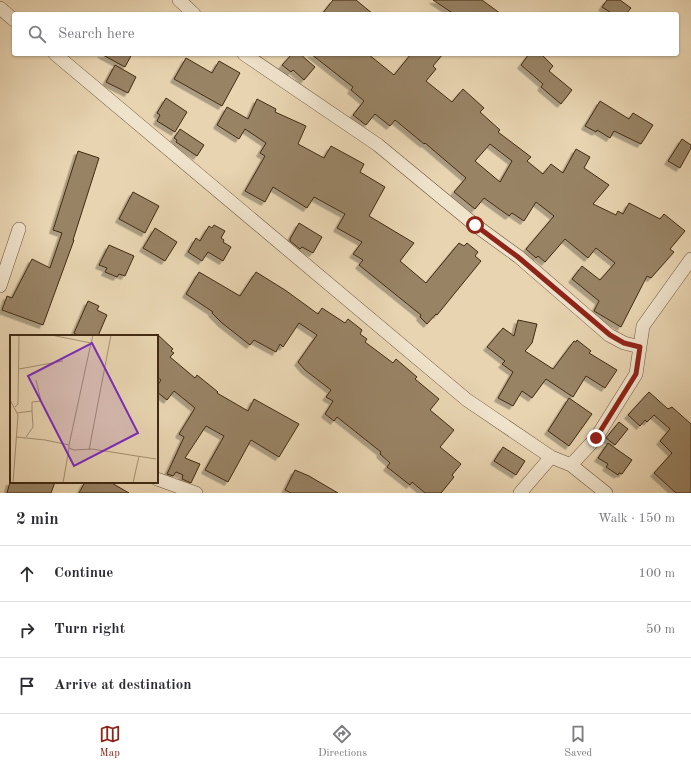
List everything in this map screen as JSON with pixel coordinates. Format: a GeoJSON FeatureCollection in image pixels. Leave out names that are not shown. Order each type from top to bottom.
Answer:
{"type":"FeatureCollection","features":[{"type":"Feature","properties":{"kind":"street"},"geometry":{"type":"LineString","coordinates":[[179,0],[192,12]]}},
{"type":"Feature","properties":{"kind":"street"},"geometry":{"type":"LineString","coordinates":[[0,8],[12,18]]}},
{"type":"Feature","properties":{"kind":"street"},"geometry":{"type":"LineString","coordinates":[[57,56],[467,400],[551,457],[570,465],[606,493]]}},
{"type":"Feature","properties":{"kind":"street"},"geometry":{"type":"LineString","coordinates":[[247,56],[378,145],[475,225],[518,257],[610,335],[624,343],[640,347]]}},
{"type":"Feature","properties":{"kind":"street"},"geometry":{"type":"LineString","coordinates":[[0,286],[19,229]]}},
{"type":"Feature","properties":{"kind":"street"},"geometry":{"type":"LineString","coordinates":[[570,465],[596,438],[636,374],[643,326],[691,259]]}},
{"type":"Feature","properties":{"kind":"street"},"geometry":{"type":"LineString","coordinates":[[520,493],[551,457]]}},
{"type":"Feature","properties":{"kind":"street"},"geometry":{"type":"LineString","coordinates":[[158,479],[196,493]]}},
{"type":"Feature","properties":{"kind":"building"},"geometry":{"type":"Polygon","coordinates":[[[333,0],[356,0],[371,12],[324,12],[333,0]]]}},
{"type":"Feature","properties":{"kind":"building"},"geometry":{"type":"Polygon","coordinates":[[[433,0],[482,0],[498,12],[451,12],[433,0]]]}},
{"type":"Feature","properties":{"kind":"building"},"geometry":{"type":"Polygon","coordinates":[[[607,0],[620,0],[631,8],[628,12],[610,12],[602,7],[607,0]]]}},
{"type":"Feature","properties":{"kind":"building"},"geometry":{"type":"Polygon","coordinates":[[[105,56],[131,56],[125,67],[105,56]]]}},
{"type":"Feature","properties":{"kind":"building"},"geometry":{"type":"Polygon","coordinates":[[[290,56],[302,56],[315,67],[304,80],[293,70],[291,72],[282,65],[290,56]]]}},
{"type":"Feature","properties":{"kind":"building"},"geometry":{"type":"Polygon","coordinates":[[[314,56],[370,56],[394,75],[409,56],[441,56],[433,66],[436,69],[426,81],[452,102],[463,89],[484,108],[480,112],[500,130],[498,132],[531,157],[527,161],[543,174],[551,164],[563,173],[576,149],[590,157],[584,168],[609,185],[593,204],[616,215],[618,211],[623,214],[629,203],[660,219],[664,214],[685,231],[670,249],[674,252],[651,278],[647,276],[621,327],[594,311],[599,301],[572,279],[582,266],[600,280],[615,263],[596,248],[588,258],[565,239],[545,262],[538,256],[536,258],[526,249],[554,216],[536,202],[524,221],[512,213],[509,216],[484,198],[475,209],[454,192],[466,178],[425,143],[424,144],[395,120],[390,126],[375,114],[366,125],[353,115],[364,101],[351,90],[353,87],[314,56]],[[490,144],[475,161],[500,182],[512,161],[490,144]]]}},
{"type":"Feature","properties":{"kind":"building"},"geometry":{"type":"Polygon","coordinates":[[[528,56],[543,56],[553,66],[549,71],[572,90],[561,104],[541,87],[543,84],[521,65],[528,56]]]}},
{"type":"Feature","properties":{"kind":"building"},"geometry":{"type":"Polygon","coordinates":[[[186,58],[212,73],[219,61],[240,73],[222,106],[174,79],[186,58]]]}},
{"type":"Feature","properties":{"kind":"building"},"geometry":{"type":"Polygon","coordinates":[[[115,65],[136,77],[128,93],[106,82],[115,65]]]}},
{"type":"Feature","properties":{"kind":"building"},"geometry":{"type":"Polygon","coordinates":[[[166,98],[187,112],[175,132],[157,121],[160,115],[157,113],[166,98]]]}},
{"type":"Feature","properties":{"kind":"building"},"geometry":{"type":"Polygon","coordinates":[[[257,99],[276,109],[275,112],[306,126],[298,144],[324,158],[331,146],[364,164],[360,172],[385,187],[369,216],[414,243],[400,261],[426,283],[459,243],[464,246],[467,243],[478,252],[475,256],[481,261],[437,315],[436,314],[427,324],[420,317],[421,315],[359,265],[363,260],[353,254],[362,242],[337,228],[345,214],[314,197],[307,208],[273,187],[265,202],[245,191],[265,156],[260,153],[266,143],[245,129],[239,139],[217,125],[227,107],[248,119],[257,99]]]}},
{"type":"Feature","properties":{"kind":"building"},"geometry":{"type":"Polygon","coordinates":[[[600,101],[629,119],[633,113],[653,125],[641,144],[614,131],[610,138],[597,130],[596,132],[585,126],[600,101]]]}},
{"type":"Feature","properties":{"kind":"building"},"geometry":{"type":"Polygon","coordinates":[[[180,129],[204,145],[197,156],[176,142],[177,140],[174,138],[180,129]]]}},
{"type":"Feature","properties":{"kind":"building"},"geometry":{"type":"Polygon","coordinates":[[[682,139],[691,145],[691,148],[680,168],[668,161],[682,139]]]}},
{"type":"Feature","properties":{"kind":"building"},"geometry":{"type":"Polygon","coordinates":[[[78,151],[99,158],[74,240],[43,325],[2,310],[7,296],[12,298],[32,259],[50,268],[62,233],[53,230],[78,151]]]}},
{"type":"Feature","properties":{"kind":"building"},"geometry":{"type":"Polygon","coordinates":[[[133,192],[159,206],[145,233],[119,219],[133,192]]]}},
{"type":"Feature","properties":{"kind":"building"},"geometry":{"type":"Polygon","coordinates":[[[299,223],[322,237],[313,253],[302,247],[300,249],[290,241],[299,223]]]}},
{"type":"Feature","properties":{"kind":"building"},"geometry":{"type":"Polygon","coordinates":[[[214,225],[225,231],[221,238],[224,240],[223,242],[231,247],[223,261],[208,252],[202,261],[188,252],[196,238],[200,241],[209,226],[212,228],[214,225]]]}},
{"type":"Feature","properties":{"kind":"building"},"geometry":{"type":"Polygon","coordinates":[[[155,228],[177,242],[165,261],[143,248],[155,228]]]}},
{"type":"Feature","properties":{"kind":"building"},"geometry":{"type":"Polygon","coordinates":[[[109,245],[134,256],[125,276],[119,274],[117,277],[105,272],[107,268],[99,265],[109,245]]]}},
{"type":"Feature","properties":{"kind":"building"},"geometry":{"type":"Polygon","coordinates":[[[199,272],[240,296],[256,272],[285,290],[318,314],[322,308],[345,323],[348,319],[362,330],[360,334],[367,339],[365,342],[393,363],[396,359],[417,377],[415,379],[439,399],[430,410],[454,430],[440,447],[461,464],[452,475],[454,477],[441,493],[425,493],[412,482],[410,485],[387,467],[390,463],[380,454],[381,452],[337,417],[334,421],[325,414],[333,401],[326,397],[331,390],[305,370],[298,362],[317,335],[299,323],[283,347],[280,344],[276,352],[254,340],[250,345],[222,323],[212,313],[213,312],[186,294],[199,272]]]}},
{"type":"Feature","properties":{"kind":"building"},"geometry":{"type":"Polygon","coordinates":[[[88,301],[99,306],[97,310],[107,315],[98,335],[77,335],[74,333],[88,301]]]}},
{"type":"Feature","properties":{"kind":"building"},"geometry":{"type":"Polygon","coordinates":[[[518,320],[537,324],[532,343],[525,351],[553,369],[574,341],[576,342],[577,340],[591,351],[589,353],[617,370],[605,388],[586,376],[573,397],[546,379],[532,398],[522,391],[513,406],[498,398],[513,372],[502,364],[505,361],[487,347],[503,328],[514,336],[518,320]]]}},
{"type":"Feature","properties":{"kind":"building"},"geometry":{"type":"Polygon","coordinates":[[[157,335],[173,349],[171,351],[174,353],[170,357],[195,378],[197,375],[218,392],[217,393],[248,411],[254,399],[299,424],[279,457],[251,440],[228,482],[205,470],[224,436],[206,426],[185,458],[200,464],[191,483],[182,479],[183,475],[176,472],[173,476],[167,474],[184,437],[179,434],[195,408],[174,391],[167,400],[158,393],[158,384],[161,380],[158,378],[157,335]]]}},
{"type":"Feature","properties":{"kind":"building"},"geometry":{"type":"Polygon","coordinates":[[[649,392],[668,409],[672,407],[691,424],[691,493],[676,493],[654,473],[672,453],[660,441],[670,429],[654,415],[647,422],[645,420],[640,426],[628,415],[649,392]]]}},
{"type":"Feature","properties":{"kind":"building"},"geometry":{"type":"Polygon","coordinates":[[[569,398],[592,414],[569,446],[548,431],[569,398]]]}},
{"type":"Feature","properties":{"kind":"building"},"geometry":{"type":"Polygon","coordinates":[[[619,422],[628,429],[615,445],[606,438],[619,422]]]}},
{"type":"Feature","properties":{"kind":"building"},"geometry":{"type":"Polygon","coordinates":[[[608,443],[632,460],[622,474],[619,473],[618,475],[606,467],[608,464],[598,458],[608,443]]]}},
{"type":"Feature","properties":{"kind":"building"},"geometry":{"type":"Polygon","coordinates":[[[503,447],[525,461],[516,475],[494,461],[503,447]]]}},
{"type":"Feature","properties":{"kind":"building"},"geometry":{"type":"Polygon","coordinates":[[[295,470],[309,476],[338,493],[291,493],[285,490],[295,470]]]}},
{"type":"Feature","properties":{"kind":"building"},"geometry":{"type":"Polygon","coordinates":[[[10,482],[55,483],[51,493],[7,493],[10,482]]]}},
{"type":"Feature","properties":{"kind":"building"},"geometry":{"type":"Polygon","coordinates":[[[84,483],[112,483],[129,493],[79,493],[84,483]]]}},
{"type":"Feature","properties":{"kind":"route"},"geometry":{"type":"LineString","coordinates":[[475,225],[518,257],[610,335],[624,343],[640,347],[636,374],[596,438]]}}]}
